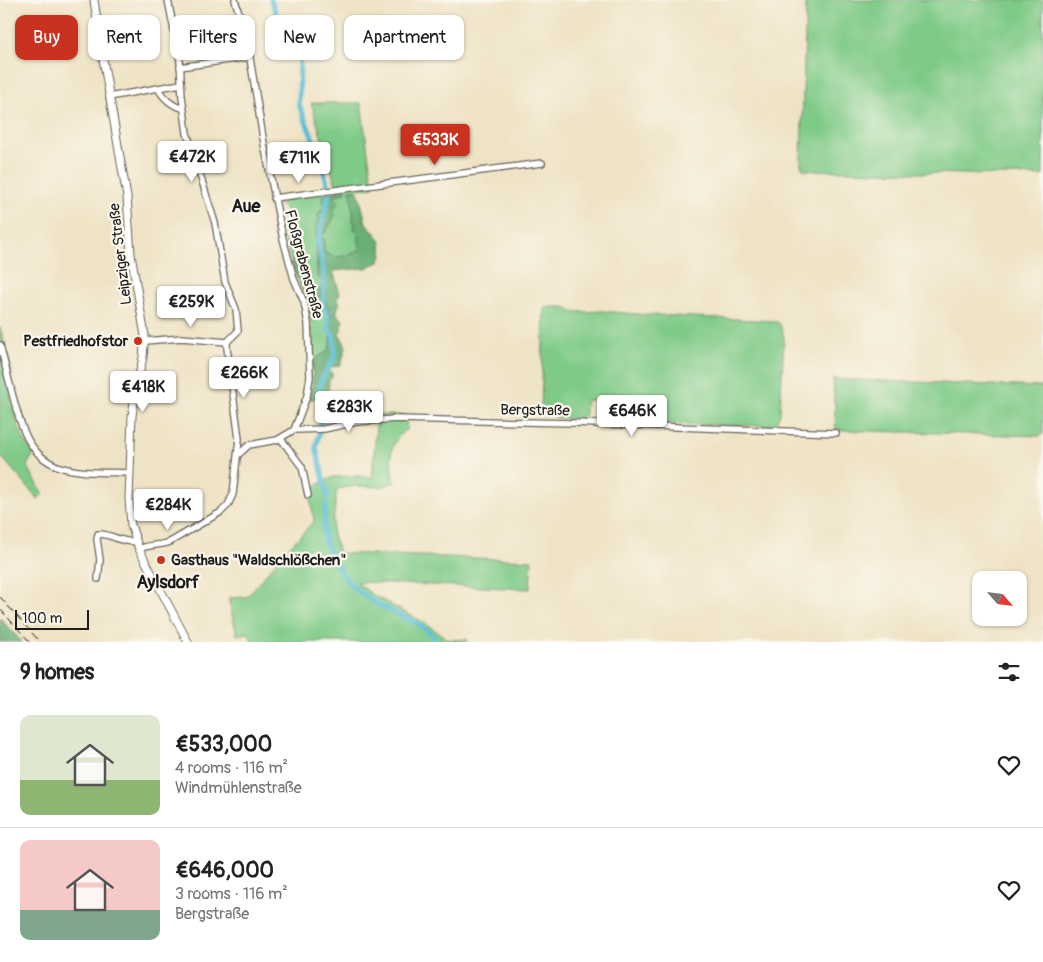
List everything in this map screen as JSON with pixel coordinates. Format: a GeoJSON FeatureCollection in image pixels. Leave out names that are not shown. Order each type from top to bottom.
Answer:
{"type":"FeatureCollection","features":[{"type":"Feature","properties":{"kind":"street","name":"Leipziger Straße"},"geometry":{"type":"LineString","coordinates":[[94,0],[127,197],[131,254],[145,341],[132,409],[129,506],[135,540],[188,642]]}},
{"type":"Feature","properties":{"kind":"street"},"geometry":{"type":"LineString","coordinates":[[145,341],[182,338],[227,342],[237,333],[238,326],[236,309],[224,279],[220,246],[208,198],[188,137],[183,108],[180,67],[168,0]]}},
{"type":"Feature","properties":{"kind":"street","name":"Floßgrabenstraße"},"geometry":{"type":"LineString","coordinates":[[235,0],[240,15]]}},
{"type":"Feature","properties":{"kind":"street"},"geometry":{"type":"LineString","coordinates":[[180,67],[229,60]]}},
{"type":"Feature","properties":{"kind":"street","name":"Floßgrabenstraße"},"geometry":{"type":"LineString","coordinates":[[251,60],[274,198],[292,271],[304,302],[309,330],[310,383],[294,430]]}},
{"type":"Feature","properties":{"kind":"street"},"geometry":{"type":"LineString","coordinates":[[109,97],[181,84]]}},
{"type":"Feature","properties":{"kind":"street"},"geometry":{"type":"LineString","coordinates":[[158,88],[160,93],[175,106],[183,108]]}},
{"type":"Feature","properties":{"kind":"street"},"geometry":{"type":"LineString","coordinates":[[274,198],[542,163]]}},
{"type":"Feature","properties":{"kind":"street"},"geometry":{"type":"LineString","coordinates":[[139,549],[161,546],[170,542],[226,508],[233,494],[239,439],[227,342]]}},
{"type":"Feature","properties":{"kind":"street"},"geometry":{"type":"LineString","coordinates":[[0,345],[21,426],[30,444],[39,455],[51,463],[79,471],[129,473]]}},
{"type":"Feature","properties":{"kind":"street","name":"Bergstraße"},"geometry":{"type":"LineString","coordinates":[[294,430],[321,429],[356,422],[395,419],[836,433]]}},
{"type":"Feature","properties":{"kind":"street"},"geometry":{"type":"LineString","coordinates":[[238,455],[249,445],[281,439],[294,430]]}},
{"type":"Feature","properties":{"kind":"street"},"geometry":{"type":"LineString","coordinates":[[239,439],[249,445]]}},
{"type":"Feature","properties":{"kind":"street"},"geometry":{"type":"LineString","coordinates":[[281,439],[302,467],[308,496]]}},
{"type":"Feature","properties":{"kind":"street"},"geometry":{"type":"LineString","coordinates":[[98,579],[100,560],[98,534],[129,542],[135,540]]}},
{"type":"Feature","properties":{"kind":"green space"},"geometry":{"type":"Polygon","coordinates":[[[806,0],[1043,0],[1043,176],[804,170],[801,166],[801,157],[806,0]]]}},
{"type":"Feature","properties":{"kind":"green space"},"geometry":{"type":"Polygon","coordinates":[[[311,103],[361,103],[373,187],[349,190],[352,194],[353,221],[359,234],[361,248],[354,253],[344,256],[334,257],[326,254],[322,245],[321,234],[325,233],[332,222],[334,195],[341,194],[338,192],[311,103]]]}},
{"type":"Feature","properties":{"kind":"green space"},"geometry":{"type":"Polygon","coordinates":[[[346,190],[345,193],[334,195],[339,202],[332,211],[335,215],[324,233],[321,234],[321,237],[324,239],[324,252],[338,257],[353,254],[361,248],[359,234],[354,229],[352,194],[349,191],[356,190],[359,194],[366,223],[381,243],[382,256],[379,262],[366,268],[333,271],[340,293],[337,299],[340,302],[337,315],[340,316],[343,323],[339,333],[346,346],[341,365],[329,368],[333,376],[329,381],[328,394],[310,400],[308,399],[312,386],[313,368],[317,358],[328,351],[331,343],[329,323],[331,315],[324,297],[311,297],[312,313],[315,319],[313,321],[310,319],[310,314],[291,262],[296,262],[298,265],[308,290],[315,288],[321,290],[324,287],[322,281],[317,276],[316,232],[320,218],[317,215],[324,208],[323,196],[328,193],[346,190]]]}},
{"type":"Feature","properties":{"kind":"green space"},"geometry":{"type":"Polygon","coordinates":[[[328,193],[323,196],[324,208],[320,211],[320,218],[316,224],[317,276],[321,278],[324,287],[321,290],[315,288],[309,290],[302,274],[291,262],[285,242],[285,224],[289,214],[279,205],[294,197],[328,193]]]}},
{"type":"Feature","properties":{"kind":"green space"},"geometry":{"type":"Polygon","coordinates":[[[311,297],[324,297],[331,315],[329,323],[331,343],[328,351],[317,358],[313,368],[310,319],[313,321],[312,303],[310,300],[311,297]]]}},
{"type":"Feature","properties":{"kind":"green space"},"geometry":{"type":"Polygon","coordinates":[[[544,307],[564,307],[577,312],[603,311],[774,321],[780,324],[784,336],[780,414],[776,423],[771,426],[638,423],[630,419],[625,402],[586,400],[585,415],[575,419],[563,418],[541,411],[544,307]]]}},
{"type":"Feature","properties":{"kind":"green space"},"geometry":{"type":"Polygon","coordinates":[[[0,327],[12,371],[5,372],[15,415],[22,436],[34,454],[27,465],[43,494],[38,499],[0,455],[0,327]]]}},
{"type":"Feature","properties":{"kind":"green space"},"geometry":{"type":"Polygon","coordinates":[[[833,379],[1043,387],[1043,434],[1039,436],[836,430],[833,379]]]}},
{"type":"Feature","properties":{"kind":"green space"},"geometry":{"type":"Polygon","coordinates":[[[377,415],[405,415],[407,429],[393,446],[391,460],[395,482],[381,487],[357,486],[337,489],[332,531],[339,553],[532,560],[530,589],[357,582],[371,594],[423,622],[449,640],[467,639],[467,642],[252,642],[249,633],[237,635],[228,598],[247,597],[279,558],[314,521],[309,489],[333,477],[360,476],[372,478],[377,415]]]}},
{"type":"Feature","properties":{"kind":"green space"},"geometry":{"type":"Polygon","coordinates":[[[0,618],[22,642],[0,642],[0,618]]]}},
{"type":"Feature","properties":{"kind":"waterway"},"geometry":{"type":"LineString","coordinates":[[271,0],[281,26],[300,60],[299,105],[320,156],[329,194],[318,241],[324,274],[323,305],[328,314],[328,329],[333,335],[336,354],[320,383],[321,426],[316,447],[328,497]]}},
{"type":"Feature","properties":{"kind":"waterway"},"geometry":{"type":"LineString","coordinates":[[326,504],[325,540],[332,557],[344,577],[358,592],[386,609],[419,625],[434,637],[437,642]]}},
{"type":"Feature","properties":{"kind":"railway"},"geometry":{"type":"LineString","coordinates":[[0,597],[40,642]]}},
{"type":"Feature","properties":{"kind":"railway"},"geometry":{"type":"LineString","coordinates":[[0,609],[30,642]]}},
{"type":"Feature","properties":{"kind":"place","name":"Pestfriedhofstor"},"geometry":{"type":"Point","coordinates":[138,341]}},
{"type":"Feature","properties":{"kind":"place","name":"Gasthaus \"Waldschlößchen\""},"geometry":{"type":"Point","coordinates":[161,560]}},
{"type":"Feature","properties":{"kind":"district","name":"Aue"},"geometry":{"type":"Point","coordinates":[246,206]}},
{"type":"Feature","properties":{"kind":"district","name":"Aylsdorf"},"geometry":{"type":"Point","coordinates":[168,582]}}]}
